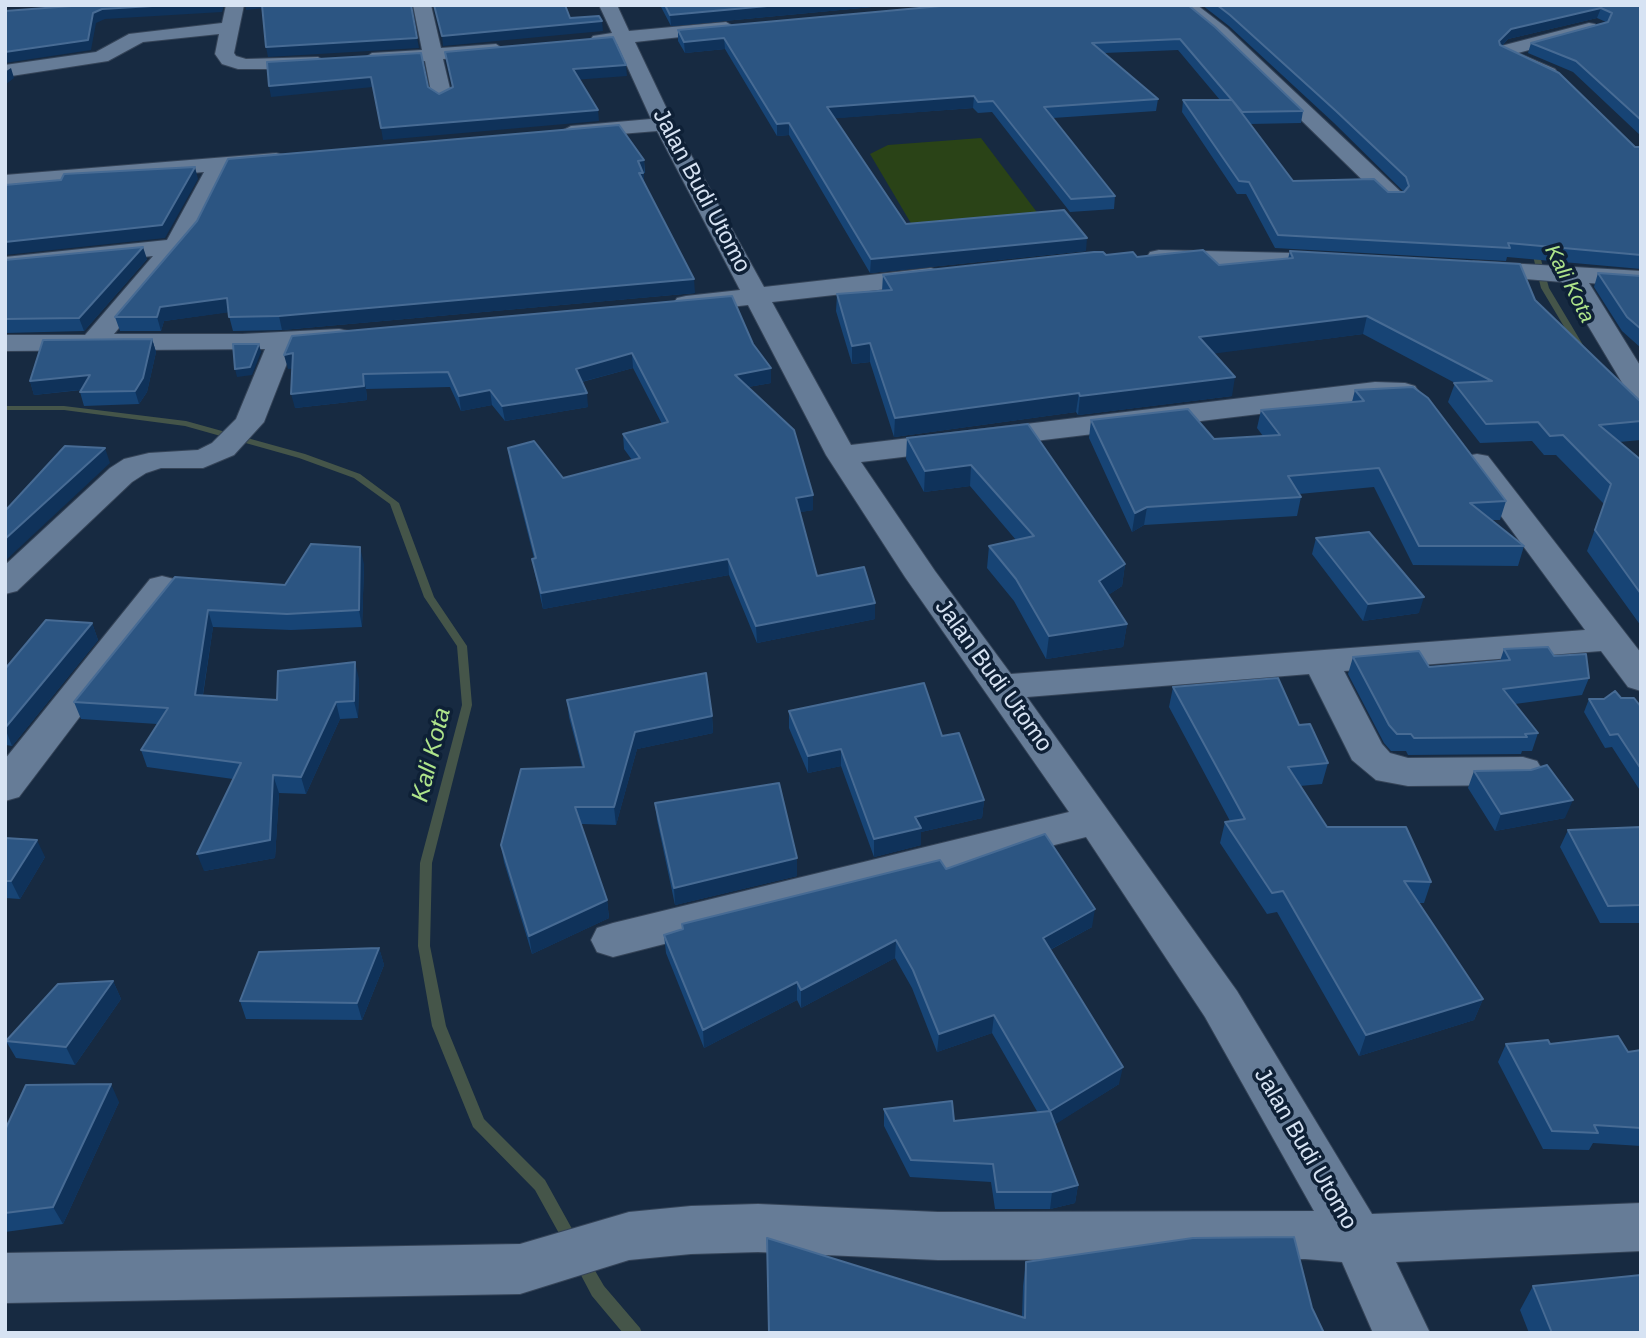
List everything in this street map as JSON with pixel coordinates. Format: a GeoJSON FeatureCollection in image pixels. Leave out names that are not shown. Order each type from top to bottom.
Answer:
{"type":"FeatureCollection","features":[{"type":"Feature","properties":{"kind":"street"},"geometry":{"type":"LineString","coordinates":[[235,5],[227,28],[223,54],[229,60],[245,65],[349,61],[514,48]]}},
{"type":"Feature","properties":{"kind":"street"},"geometry":{"type":"LineString","coordinates":[[422,5],[442,97]]}},
{"type":"Feature","properties":{"kind":"street","name":"Jalan Budi Utomo"},"geometry":{"type":"LineString","coordinates":[[608,5],[664,124],[758,297],[800,383],[841,455],[1221,1004],[1358,1240],[1402,1333]]}},
{"type":"Feature","properties":{"kind":"street"},"geometry":{"type":"LineString","coordinates":[[1186,5],[1222,32],[1393,197]]}},
{"type":"Feature","properties":{"kind":"street"},"geometry":{"type":"LineString","coordinates":[[581,42],[747,25]]}},
{"type":"Feature","properties":{"kind":"street"},"geometry":{"type":"LineString","coordinates":[[1564,78],[1514,59],[1507,54],[1508,50],[1598,26]]}},
{"type":"Feature","properties":{"kind":"street"},"geometry":{"type":"LineString","coordinates":[[5,71],[101,57],[129,40],[143,37],[227,28]]}},
{"type":"Feature","properties":{"kind":"street"},"geometry":{"type":"LineString","coordinates":[[555,134],[664,124]]}},
{"type":"Feature","properties":{"kind":"street"},"geometry":{"type":"LineString","coordinates":[[5,182],[300,157]]}},
{"type":"Feature","properties":{"kind":"street"},"geometry":{"type":"LineString","coordinates":[[94,341],[186,232],[219,165]]}},
{"type":"Feature","properties":{"kind":"street"},"geometry":{"type":"LineString","coordinates":[[5,264],[174,247]]}},
{"type":"Feature","properties":{"kind":"street"},"geometry":{"type":"LineString","coordinates":[[1133,258],[1258,257],[1369,263]]}},
{"type":"Feature","properties":{"kind":"street"},"geometry":{"type":"LineString","coordinates":[[1452,267],[1641,279]]}},
{"type":"Feature","properties":{"kind":"street"},"geometry":{"type":"LineString","coordinates":[[662,307],[953,274]]}},
{"type":"Feature","properties":{"kind":"street"},"geometry":{"type":"LineString","coordinates":[[1564,275],[1641,391]]}},
{"type":"Feature","properties":{"kind":"street"},"geometry":{"type":"LineString","coordinates":[[5,343],[282,341],[359,336]]}},
{"type":"Feature","properties":{"kind":"street"},"geometry":{"type":"LineString","coordinates":[[5,584],[121,475],[135,466],[160,459],[204,459],[223,449],[249,422],[282,341]]}},
{"type":"Feature","properties":{"kind":"street"},"geometry":{"type":"LineString","coordinates":[[841,455],[1375,391],[1396,390],[1417,394],[1435,408]]}},
{"type":"Feature","properties":{"kind":"street"},"geometry":{"type":"LineString","coordinates":[[1460,441],[1641,679]]}},
{"type":"Feature","properties":{"kind":"street"},"geometry":{"type":"LineString","coordinates":[[5,787],[162,586]]}},
{"type":"Feature","properties":{"kind":"street"},"geometry":{"type":"LineString","coordinates":[[1000,687],[1611,639]]}},
{"type":"Feature","properties":{"kind":"street"},"geometry":{"type":"LineString","coordinates":[[1321,662],[1366,751],[1376,762],[1390,770],[1524,771]]}},
{"type":"Feature","properties":{"kind":"street"},"geometry":{"type":"LineString","coordinates":[[613,940],[1096,820]]}},
{"type":"Feature","properties":{"kind":"street"},"geometry":{"type":"LineString","coordinates":[[5,1278],[520,1269],[628,1236],[656,1231],[758,1228],[938,1236],[1305,1235],[1358,1240],[1641,1227]]}},
{"type":"Feature","properties":{"kind":"green space"},"geometry":{"type":"Polygon","coordinates":[[[981,138],[1039,215],[912,225],[870,154],[888,145],[981,138]]]}},
{"type":"Feature","properties":{"kind":"building"},"geometry":{"type":"Polygon","coordinates":[[[85,5],[169,5],[102,9],[93,13],[88,40],[5,52],[5,11],[85,5]]]}},
{"type":"Feature","properties":{"kind":"building"},"geometry":{"type":"Polygon","coordinates":[[[262,5],[411,5],[417,38],[266,47],[262,5]]]}},
{"type":"Feature","properties":{"kind":"building"},"geometry":{"type":"Polygon","coordinates":[[[434,5],[565,5],[570,18],[599,16],[602,21],[442,36],[434,5]]]}},
{"type":"Feature","properties":{"kind":"building"},"geometry":{"type":"Polygon","coordinates":[[[665,5],[778,5],[670,15],[665,5]]]}},
{"type":"Feature","properties":{"kind":"building"},"geometry":{"type":"Polygon","coordinates":[[[952,5],[1188,5],[1215,27],[1303,111],[1242,112],[1180,39],[1092,43],[1158,99],[1044,107],[1115,196],[1071,199],[993,101],[978,102],[974,96],[827,107],[906,224],[1064,210],[1087,238],[871,259],[789,123],[777,124],[724,38],[684,42],[678,30],[952,5]]]}},
{"type":"Feature","properties":{"kind":"building"},"geometry":{"type":"Polygon","coordinates":[[[1217,5],[1641,5],[1641,120],[1576,61],[1531,43],[1608,22],[1612,13],[1601,8],[1511,29],[1499,41],[1500,45],[1559,73],[1635,147],[1641,147],[1641,255],[1508,243],[1510,248],[1278,235],[1249,182],[1239,181],[1183,100],[1232,100],[1293,181],[1374,179],[1388,192],[1404,192],[1409,186],[1406,177],[1217,5]]]}},
{"type":"Feature","properties":{"kind":"building"},"geometry":{"type":"Polygon","coordinates":[[[613,37],[626,65],[573,69],[598,110],[381,128],[371,77],[269,86],[267,62],[421,53],[428,87],[439,94],[453,87],[445,52],[613,37]]]}},
{"type":"Feature","properties":{"kind":"building"},"geometry":{"type":"Polygon","coordinates":[[[619,125],[644,160],[638,161],[643,173],[639,173],[694,279],[279,316],[229,317],[227,298],[160,307],[157,317],[115,317],[197,221],[228,159],[619,125]]]}},
{"type":"Feature","properties":{"kind":"building"},"geometry":{"type":"Polygon","coordinates":[[[195,167],[162,225],[5,242],[5,185],[61,180],[64,174],[195,167]]]}},
{"type":"Feature","properties":{"kind":"building"},"geometry":{"type":"Polygon","coordinates":[[[143,247],[79,318],[5,319],[5,260],[143,247]]]}},
{"type":"Feature","properties":{"kind":"building"},"geometry":{"type":"Polygon","coordinates":[[[1203,250],[1219,265],[1293,258],[1290,251],[1520,264],[1535,300],[1641,402],[1641,421],[1599,425],[1641,460],[1641,594],[1595,530],[1611,484],[1563,435],[1550,436],[1538,422],[1486,424],[1454,383],[1492,381],[1367,316],[1199,337],[1235,377],[1080,396],[1079,393],[895,418],[870,343],[852,346],[837,294],[892,290],[883,275],[1094,252],[1103,252],[1106,255],[1133,252],[1137,257],[1203,250]]]}},
{"type":"Feature","properties":{"kind":"building"},"geometry":{"type":"Polygon","coordinates":[[[1598,273],[1641,276],[1641,329],[1627,317],[1598,273]]]}},
{"type":"Feature","properties":{"kind":"building"},"geometry":{"type":"Polygon","coordinates":[[[732,296],[753,344],[771,368],[735,375],[794,430],[813,495],[796,498],[817,576],[864,567],[875,603],[756,626],[728,559],[541,593],[532,559],[536,558],[508,448],[534,441],[563,478],[640,458],[623,434],[668,422],[632,353],[576,369],[587,393],[502,406],[490,390],[459,396],[448,372],[363,374],[364,386],[291,394],[293,353],[284,355],[292,336],[732,296]]]}},
{"type":"Feature","properties":{"kind":"building"},"geometry":{"type":"Polygon","coordinates":[[[152,339],[143,378],[135,391],[80,392],[90,375],[30,381],[43,340],[152,339]]]}},
{"type":"Feature","properties":{"kind":"building"},"geometry":{"type":"Polygon","coordinates":[[[233,344],[259,344],[250,367],[235,369],[233,344]]]}},
{"type":"Feature","properties":{"kind":"building"},"geometry":{"type":"Polygon","coordinates":[[[1413,387],[1428,398],[1506,501],[1470,503],[1524,546],[1419,546],[1379,468],[1288,476],[1301,497],[1147,507],[1135,513],[1091,420],[1188,409],[1214,439],[1280,435],[1261,410],[1364,401],[1355,390],[1413,387]]]}},
{"type":"Feature","properties":{"kind":"building"},"geometry":{"type":"Polygon","coordinates":[[[1028,424],[1125,564],[1099,581],[1127,624],[1049,636],[1016,579],[989,546],[1034,536],[971,465],[925,471],[907,438],[1028,424]]]}},
{"type":"Feature","properties":{"kind":"building"},"geometry":{"type":"Polygon","coordinates":[[[65,446],[105,448],[5,539],[5,511],[65,446]]]}},
{"type":"Feature","properties":{"kind":"building"},"geometry":{"type":"Polygon","coordinates":[[[1369,532],[1424,597],[1368,604],[1316,538],[1369,532]]]}},
{"type":"Feature","properties":{"kind":"building"},"geometry":{"type":"Polygon","coordinates":[[[311,544],[360,547],[359,610],[287,614],[208,610],[195,695],[277,700],[278,671],[355,662],[354,701],[336,702],[301,777],[273,775],[270,840],[197,854],[241,763],[141,750],[168,708],[74,702],[175,577],[285,585],[311,544]]]}},
{"type":"Feature","properties":{"kind":"building"},"geometry":{"type":"Polygon","coordinates":[[[46,620],[92,623],[5,728],[5,669],[46,620]]]}},
{"type":"Feature","properties":{"kind":"building"},"geometry":{"type":"Polygon","coordinates":[[[1548,647],[1554,656],[1586,654],[1589,678],[1503,689],[1538,733],[1525,734],[1527,737],[1414,738],[1411,734],[1397,734],[1389,725],[1353,657],[1419,651],[1429,667],[1510,660],[1504,649],[1548,647]]]}},
{"type":"Feature","properties":{"kind":"building"},"geometry":{"type":"Polygon","coordinates":[[[706,673],[712,716],[635,732],[614,807],[575,807],[607,900],[529,936],[501,845],[521,769],[584,767],[567,700],[706,673]]]}},
{"type":"Feature","properties":{"kind":"building"},"geometry":{"type":"Polygon","coordinates":[[[1278,678],[1299,725],[1310,724],[1328,763],[1288,767],[1327,827],[1406,827],[1431,882],[1404,881],[1483,999],[1366,1035],[1283,891],[1272,893],[1225,822],[1245,819],[1173,687],[1278,678]]]}},
{"type":"Feature","properties":{"kind":"building"},"geometry":{"type":"Polygon","coordinates":[[[924,683],[942,736],[959,733],[984,800],[915,817],[921,828],[874,839],[841,749],[808,756],[789,711],[924,683]]]}},
{"type":"Feature","properties":{"kind":"building"},"geometry":{"type":"Polygon","coordinates":[[[1615,691],[1621,698],[1634,698],[1641,707],[1641,769],[1618,734],[1610,735],[1589,699],[1604,699],[1615,691]]]}},
{"type":"Feature","properties":{"kind":"building"},"geometry":{"type":"Polygon","coordinates":[[[1547,765],[1573,800],[1501,814],[1474,771],[1531,770],[1547,765]]]}},
{"type":"Feature","properties":{"kind":"building"},"geometry":{"type":"Polygon","coordinates":[[[779,783],[797,858],[674,888],[655,803],[779,783]]]}},
{"type":"Feature","properties":{"kind":"building"},"geometry":{"type":"Polygon","coordinates":[[[1641,827],[1641,905],[1608,906],[1568,830],[1641,827]]]}},
{"type":"Feature","properties":{"kind":"building"},"geometry":{"type":"Polygon","coordinates":[[[1045,834],[1095,909],[1043,938],[1123,1067],[1050,1111],[994,1015],[939,1034],[913,970],[896,940],[801,990],[797,982],[703,1030],[664,935],[683,929],[682,924],[940,860],[946,869],[1045,834]]]}},
{"type":"Feature","properties":{"kind":"building"},"geometry":{"type":"Polygon","coordinates":[[[5,838],[37,840],[11,881],[5,881],[5,838]]]}},
{"type":"Feature","properties":{"kind":"building"},"geometry":{"type":"Polygon","coordinates":[[[379,948],[357,1003],[240,1001],[259,952],[379,948]]]}},
{"type":"Feature","properties":{"kind":"building"},"geometry":{"type":"Polygon","coordinates":[[[113,981],[66,1047],[6,1041],[58,984],[113,981]]]}},
{"type":"Feature","properties":{"kind":"building"},"geometry":{"type":"Polygon","coordinates":[[[1618,1036],[1628,1052],[1641,1050],[1641,1128],[1594,1125],[1598,1133],[1552,1131],[1506,1044],[1548,1040],[1550,1044],[1618,1036]]]}},
{"type":"Feature","properties":{"kind":"building"},"geometry":{"type":"Polygon","coordinates":[[[111,1084],[53,1207],[5,1213],[5,1130],[26,1085],[111,1084]]]}},
{"type":"Feature","properties":{"kind":"building"},"geometry":{"type":"Polygon","coordinates":[[[952,1101],[954,1121],[1050,1111],[1078,1185],[1052,1192],[997,1192],[993,1164],[911,1160],[884,1109],[952,1101]]]}},
{"type":"Feature","properties":{"kind":"building"},"geometry":{"type":"Polygon","coordinates":[[[1294,1237],[1312,1308],[1324,1333],[769,1333],[767,1238],[1025,1318],[1026,1262],[1193,1238],[1294,1237]]]}},
{"type":"Feature","properties":{"kind":"building"},"geometry":{"type":"Polygon","coordinates":[[[1641,1275],[1641,1333],[1552,1333],[1533,1286],[1641,1275]]]}},
{"type":"Feature","properties":{"kind":"waterway","name":"Kali Kota"},"geometry":{"type":"LineString","coordinates":[[1531,250],[1536,256],[1545,288],[1582,350]]}},
{"type":"Feature","properties":{"kind":"waterway","name":"Kali Kota"},"geometry":{"type":"LineString","coordinates":[[5,408],[64,408],[186,424],[302,456],[357,476],[394,503],[429,597],[462,646],[467,705],[426,863],[424,946],[439,1026],[478,1123],[540,1185],[571,1241]]}},
{"type":"Feature","properties":{"kind":"waterway","name":"Kali Kota"},"geometry":{"type":"LineString","coordinates":[[582,1262],[598,1291],[634,1333]]}}]}
